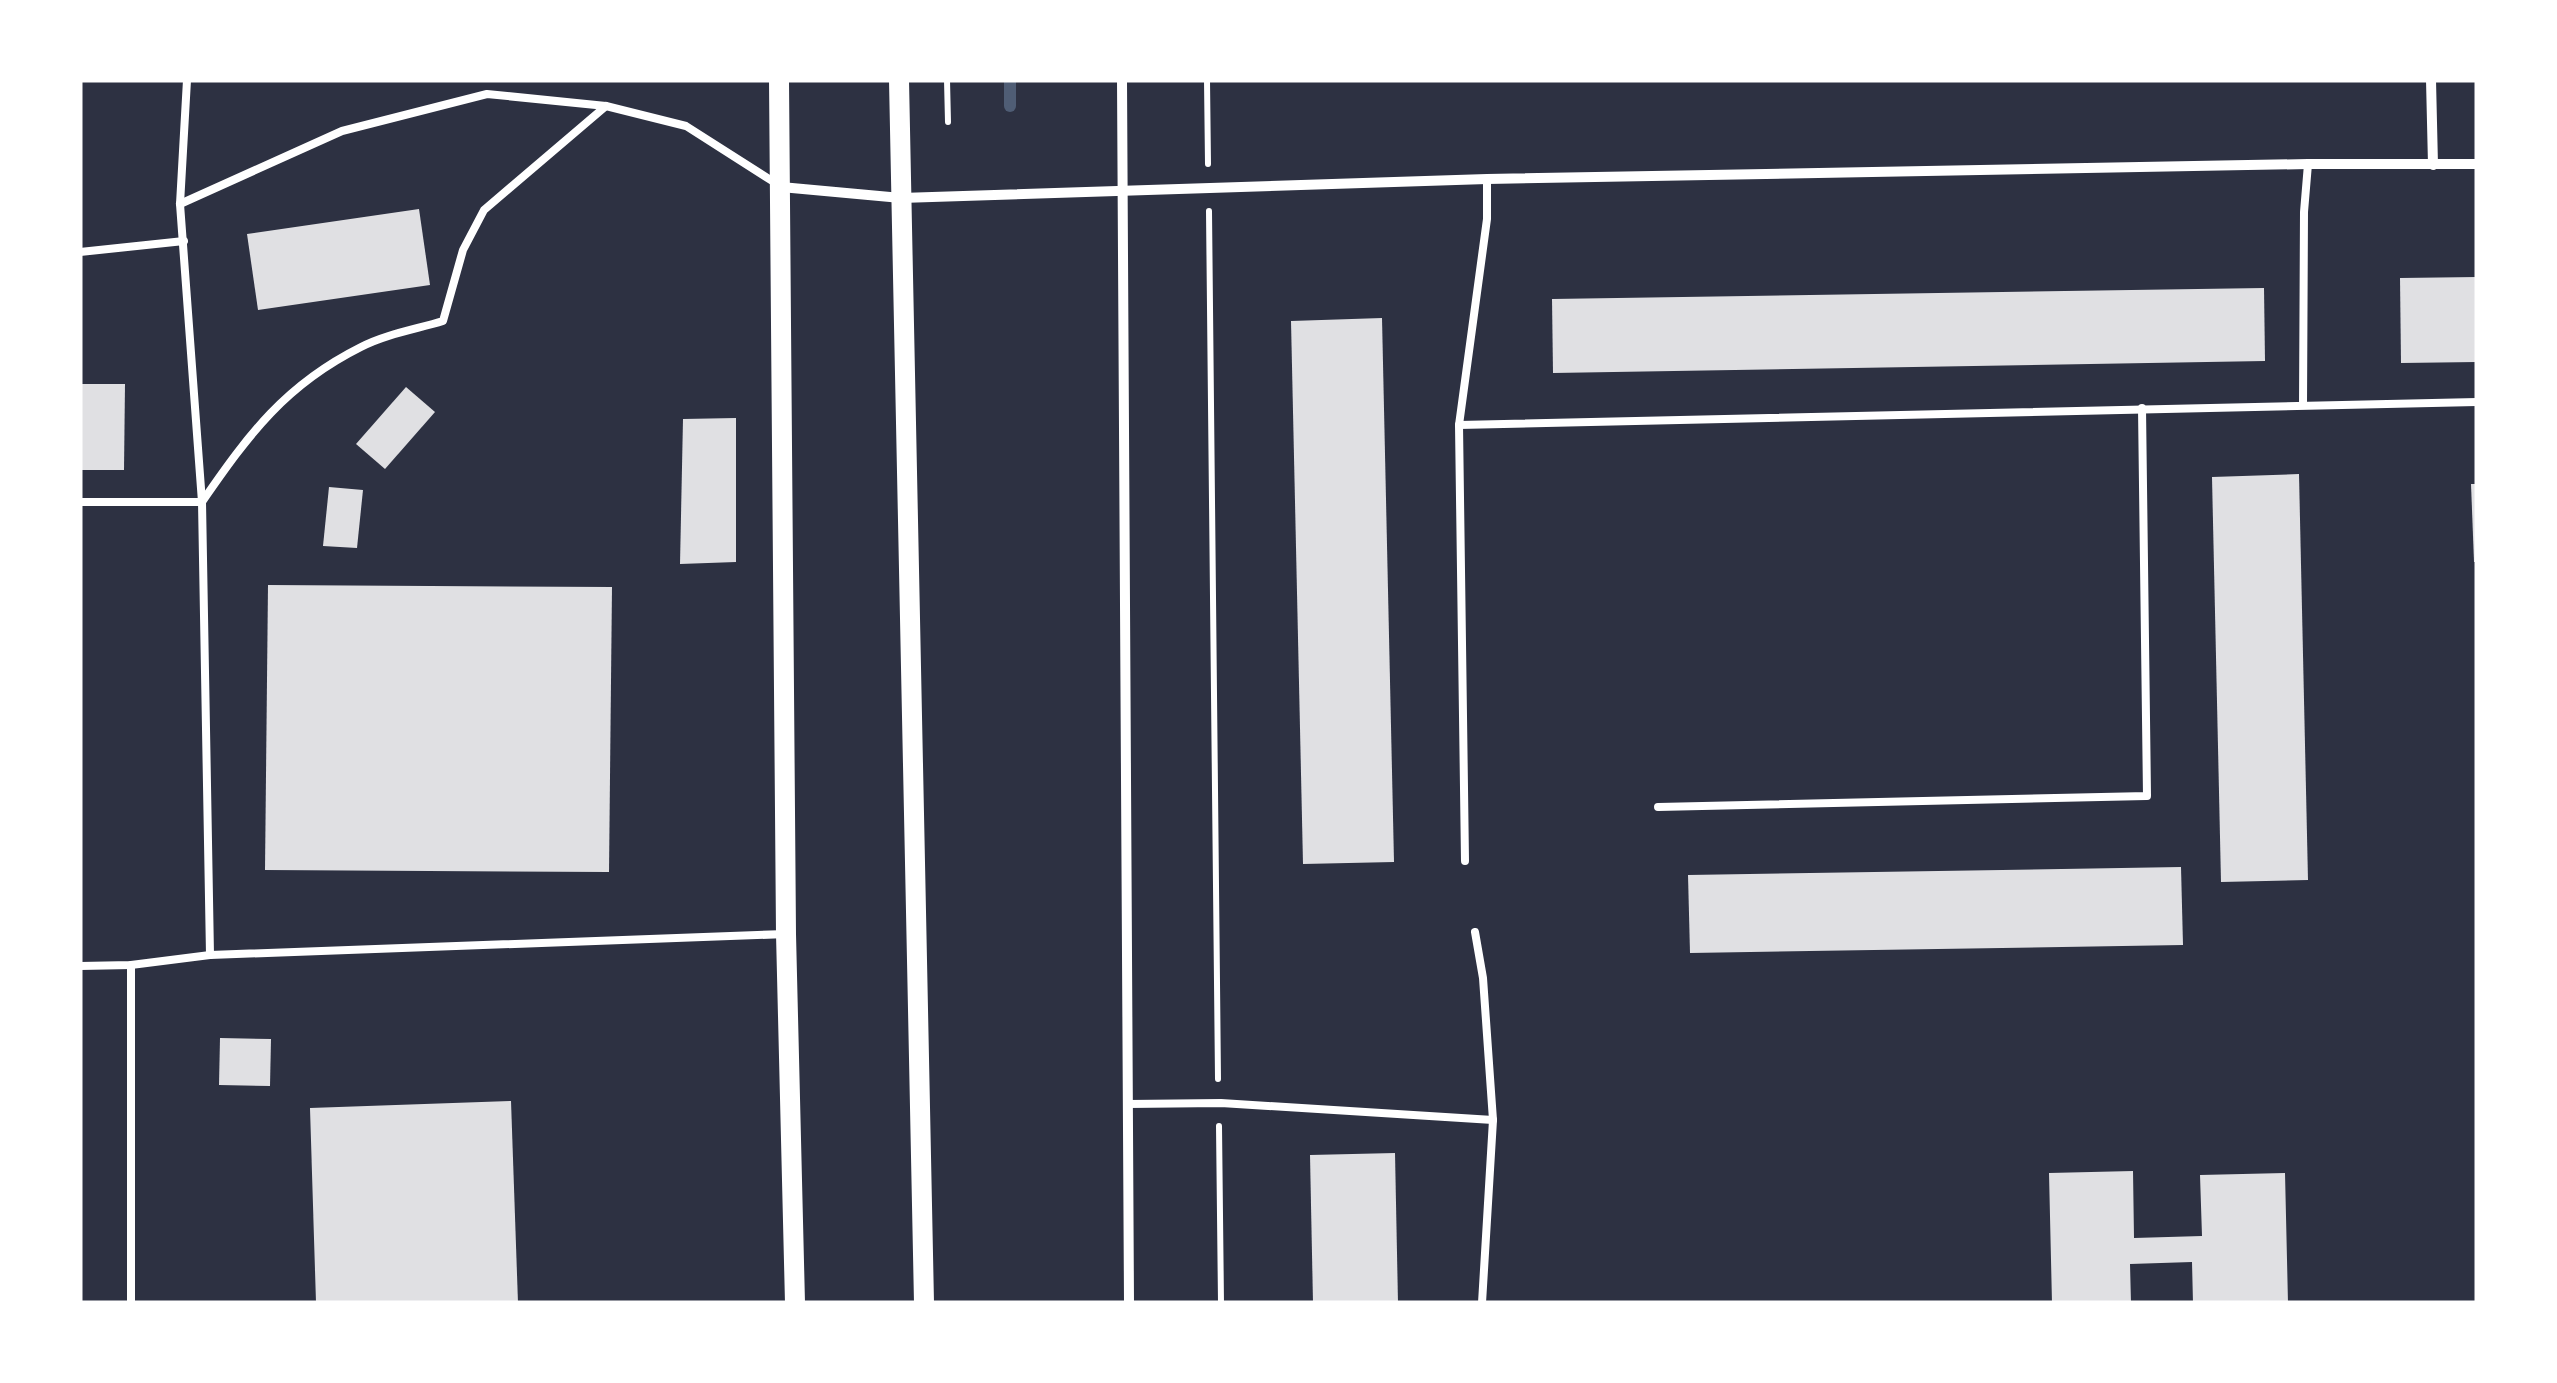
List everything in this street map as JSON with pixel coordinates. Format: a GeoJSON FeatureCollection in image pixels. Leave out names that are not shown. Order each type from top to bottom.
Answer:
{"type":"FeatureCollection","features":[{"type":"Feature","properties":{"kind":"main road"},"geometry":{"type":"LineString","coordinates":[[779,80],[786,934],[795,1303]]}},
{"type":"Feature","properties":{"kind":"main road"},"geometry":{"type":"LineString","coordinates":[[899,80],[924,1303]]}},
{"type":"Feature","properties":{"kind":"street"},"geometry":{"type":"LineString","coordinates":[[1122,80],[1129,1303]]}},
{"type":"Feature","properties":{"kind":"street"},"geometry":{"type":"LineString","coordinates":[[2431,80],[2433,165]]}},
{"type":"Feature","properties":{"kind":"street"},"geometry":{"type":"LineString","coordinates":[[780,187],[901,198],[1486,179],[2477,164]]}},
{"type":"Feature","properties":{"kind":"lane"},"geometry":{"type":"LineString","coordinates":[[187,80],[180,204],[202,502],[210,955]]}},
{"type":"Feature","properties":{"kind":"lane"},"geometry":{"type":"LineString","coordinates":[[180,204],[342,131],[487,94],[606,106],[686,126],[780,187]]}},
{"type":"Feature","properties":{"kind":"lane"},"geometry":{"type":"LineString","coordinates":[[202,502],[240,447],[290,391],[363,346],[443,321],[464,250],[484,210],[606,106]]}},
{"type":"Feature","properties":{"kind":"lane"},"geometry":{"type":"LineString","coordinates":[[2303,405],[2304,212],[2308,164]]}},
{"type":"Feature","properties":{"kind":"lane"},"geometry":{"type":"LineString","coordinates":[[1465,861],[1459,425],[1487,219],[1486,179]]}},
{"type":"Feature","properties":{"kind":"lane"},"geometry":{"type":"LineString","coordinates":[[80,252],[184,241]]}},
{"type":"Feature","properties":{"kind":"lane"},"geometry":{"type":"LineString","coordinates":[[1459,425],[2477,402]]}},
{"type":"Feature","properties":{"kind":"lane"},"geometry":{"type":"LineString","coordinates":[[1658,807],[2147,796],[2142,408]]}},
{"type":"Feature","properties":{"kind":"lane"},"geometry":{"type":"LineString","coordinates":[[80,502],[202,502]]}},
{"type":"Feature","properties":{"kind":"lane"},"geometry":{"type":"LineString","coordinates":[[1475,932],[1483,978],[1492,1120],[1482,1303]]}},
{"type":"Feature","properties":{"kind":"lane"},"geometry":{"type":"LineString","coordinates":[[80,966],[210,955],[786,934]]}},
{"type":"Feature","properties":{"kind":"lane"},"geometry":{"type":"LineString","coordinates":[[131,964],[131,1303]]}},
{"type":"Feature","properties":{"kind":"lane"},"geometry":{"type":"LineString","coordinates":[[1128,1104],[1221,1103],[1492,1120]]}},
{"type":"Feature","properties":{"kind":"path"},"geometry":{"type":"LineString","coordinates":[[947,80],[948,122]]}},
{"type":"Feature","properties":{"kind":"path"},"geometry":{"type":"LineString","coordinates":[[1208,80],[1208,179]]}},
{"type":"Feature","properties":{"kind":"path"},"geometry":{"type":"LineString","coordinates":[[1209,198],[1218,1086]]}},
{"type":"Feature","properties":{"kind":"path"},"geometry":{"type":"LineString","coordinates":[[1219,1126],[1221,1303]]}},
{"type":"Feature","properties":{"kind":"building"},"geometry":{"type":"Polygon","coordinates":[[[419,209],[430,285],[258,310],[247,234],[419,209]]]}},
{"type":"Feature","properties":{"kind":"building"},"geometry":{"type":"Polygon","coordinates":[[[2477,277],[2477,362],[2401,363],[2400,278],[2477,277]]]}},
{"type":"Feature","properties":{"kind":"building"},"geometry":{"type":"Polygon","coordinates":[[[2264,288],[2265,361],[1553,373],[1552,299],[2264,288]]]}},
{"type":"Feature","properties":{"kind":"building"},"geometry":{"type":"Polygon","coordinates":[[[1382,318],[1394,862],[1303,864],[1291,321],[1382,318]]]}},
{"type":"Feature","properties":{"kind":"building"},"geometry":{"type":"Polygon","coordinates":[[[80,384],[125,384],[124,470],[80,470],[80,384]]]}},
{"type":"Feature","properties":{"kind":"building"},"geometry":{"type":"Polygon","coordinates":[[[406,387],[435,412],[385,469],[356,444],[406,387]]]}},
{"type":"Feature","properties":{"kind":"building"},"geometry":{"type":"Polygon","coordinates":[[[736,418],[736,562],[680,564],[683,419],[736,418]]]}},
{"type":"Feature","properties":{"kind":"building"},"geometry":{"type":"Polygon","coordinates":[[[2299,474],[2308,880],[2221,882],[2212,477],[2299,474]]]}},
{"type":"Feature","properties":{"kind":"building"},"geometry":{"type":"Polygon","coordinates":[[[2471,484],[2477,484],[2477,562],[2474,562],[2471,484]]]}},
{"type":"Feature","properties":{"kind":"building"},"geometry":{"type":"Polygon","coordinates":[[[329,487],[363,490],[357,548],[323,546],[329,487]]]}},
{"type":"Feature","properties":{"kind":"building"},"geometry":{"type":"Polygon","coordinates":[[[268,585],[612,587],[609,872],[265,870],[268,585]]]}},
{"type":"Feature","properties":{"kind":"building"},"geometry":{"type":"Polygon","coordinates":[[[2181,867],[2183,945],[1690,953],[1688,875],[2181,867]]]}},
{"type":"Feature","properties":{"kind":"building"},"geometry":{"type":"Polygon","coordinates":[[[220,1038],[271,1039],[270,1086],[219,1085],[220,1038]]]}},
{"type":"Feature","properties":{"kind":"building"},"geometry":{"type":"Polygon","coordinates":[[[511,1101],[518,1303],[316,1303],[310,1108],[511,1101]]]}},
{"type":"Feature","properties":{"kind":"building"},"geometry":{"type":"Polygon","coordinates":[[[1395,1153],[1398,1303],[1313,1303],[1310,1155],[1395,1153]]]}},
{"type":"Feature","properties":{"kind":"building"},"geometry":{"type":"Polygon","coordinates":[[[2133,1171],[2134,1238],[2202,1236],[2200,1175],[2285,1173],[2288,1303],[2193,1303],[2192,1262],[2130,1264],[2131,1303],[2052,1303],[2049,1173],[2133,1171]]]}},
{"type":"Feature","properties":{"kind":"waterway"},"geometry":{"type":"LineString","coordinates":[[1010,80],[1010,106]]}}]}
